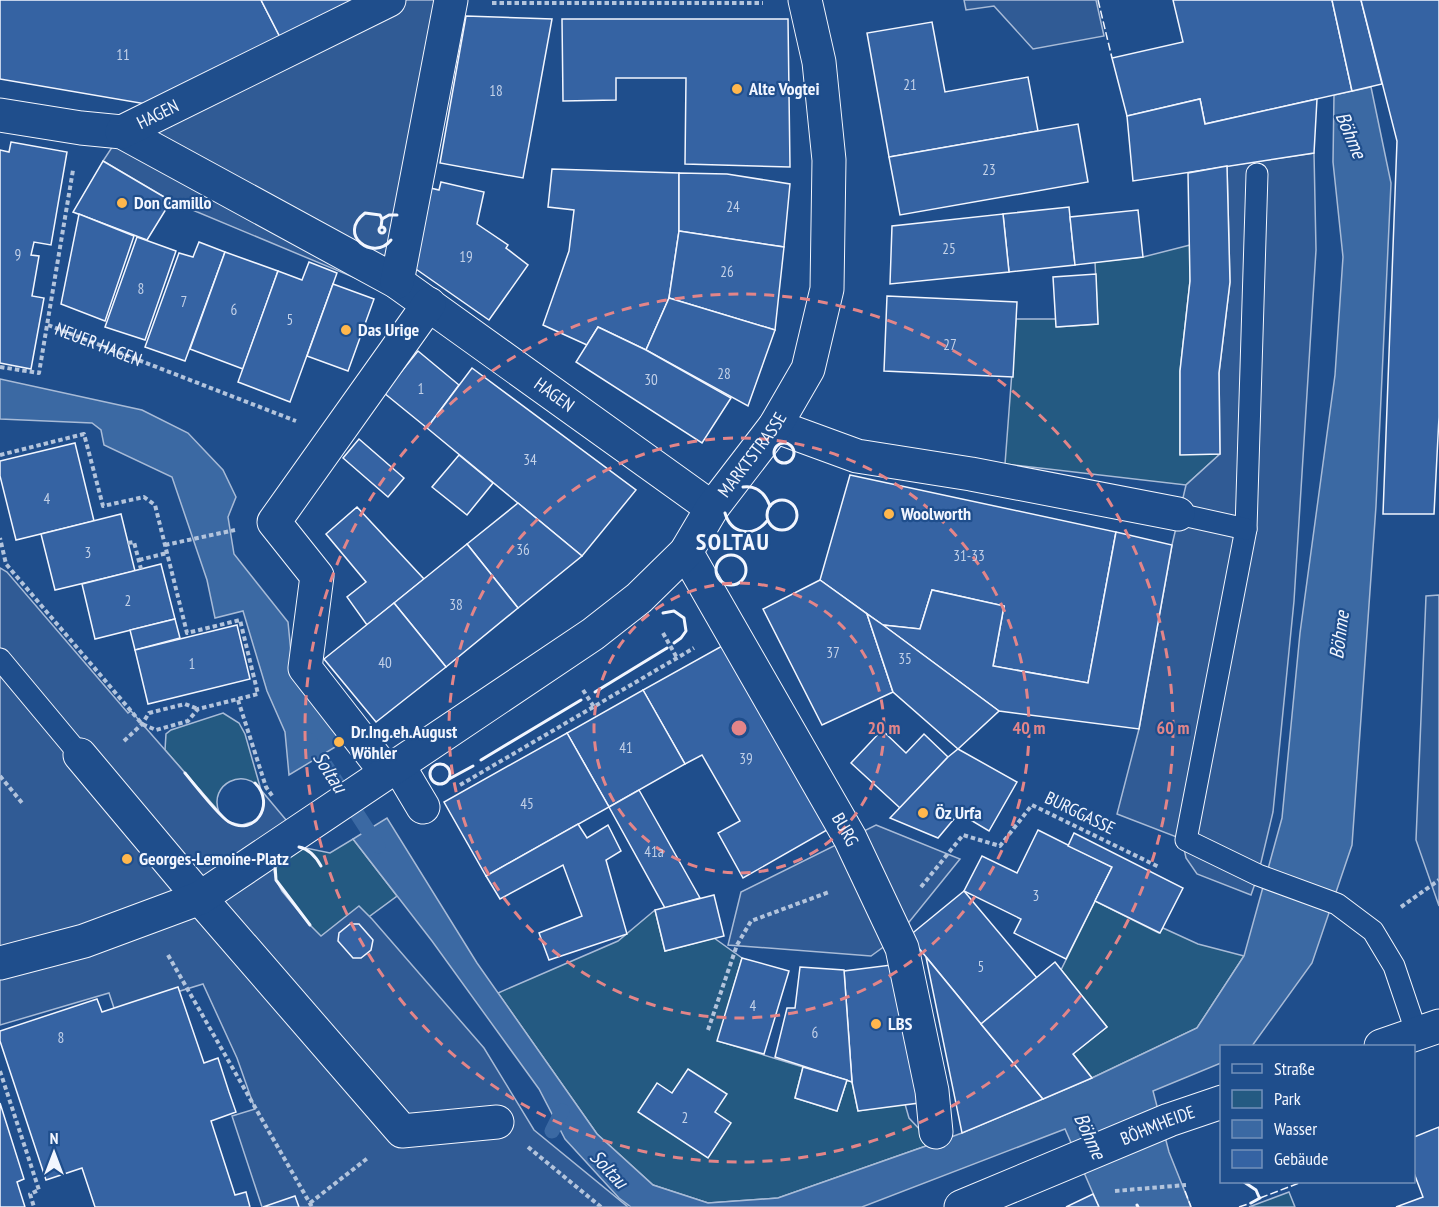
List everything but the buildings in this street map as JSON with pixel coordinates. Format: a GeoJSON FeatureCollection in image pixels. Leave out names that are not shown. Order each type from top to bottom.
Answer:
{"type":"FeatureCollection","features":[{"type":"Feature","properties":{"kind":"street","name":"HAGEN"},"geometry":{"type":"LineString","coordinates":[[122,132],[389,0]]}},
{"type":"Feature","properties":{"kind":"street"},"geometry":{"type":"LineString","coordinates":[[397,282],[451,1]]}},
{"type":"Feature","properties":{"kind":"street","name":"MARKTSTRASSE"},"geometry":{"type":"LineString","coordinates":[[303,829],[593,634],[639,598],[686,552],[712,508],[775,426],[808,369],[827,289],[829,160],[819,62],[809,1]]}},
{"type":"Feature","properties":{"kind":"street","name":"HAGEN"},"geometry":{"type":"LineString","coordinates":[[0,115],[122,132],[397,282],[712,508]]}},
{"type":"Feature","properties":{"kind":"street"},"geometry":{"type":"LineString","coordinates":[[423,807],[388,771],[305,668],[316,576],[274,522],[429,304]]}},
{"type":"Feature","properties":{"kind":"street"},"geometry":{"type":"LineString","coordinates":[[775,426],[857,456],[971,474],[1178,514]]}},
{"type":"Feature","properties":{"kind":"street","name":"BURG"},"geometry":{"type":"LineString","coordinates":[[686,552],[850,837],[902,948],[932,1090],[936,1132]]}},
{"type":"Feature","properties":{"kind":"street"},"geometry":{"type":"LineString","coordinates":[[80,754],[200,898],[402,1131],[497,1122]]}},
{"type":"Feature","properties":{"kind":"street"},"geometry":{"type":"LineString","coordinates":[[0,963],[84,941],[200,898],[303,829]]}},
{"type":"Feature","properties":{"kind":"street"},"geometry":{"type":"LineString","coordinates":[[1387,1045],[1428,1030]]}},
{"type":"Feature","properties":{"kind":"street","name":"BÖHMHEIDE"},"geometry":{"type":"LineString","coordinates":[[961,1207],[1169,1120],[1220,1102]]}},
{"type":"Feature","properties":{"kind":"lane"},"geometry":{"type":"LineString","coordinates":[[1257,174],[1246,529],[1186,840],[1258,875],[1337,904],[1373,931],[1428,1030]]}},
{"type":"Feature","properties":{"kind":"lane"},"geometry":{"type":"LineString","coordinates":[[1178,514],[1246,529]]}},
{"type":"Feature","properties":{"kind":"lane"},"geometry":{"type":"LineString","coordinates":[[0,658],[80,754]]}},
{"type":"Feature","properties":{"kind":"path"},"geometry":{"type":"LineString","coordinates":[[451,1],[809,1]]}},
{"type":"Feature","properties":{"kind":"path","name":"NEUER HAGEN"},"geometry":{"type":"LineString","coordinates":[[81,128],[48,325],[334,436]]}},
{"type":"Feature","properties":{"kind":"path"},"geometry":{"type":"LineString","coordinates":[[0,367],[39,373],[48,325]]}},
{"type":"Feature","properties":{"kind":"path"},"geometry":{"type":"LineString","coordinates":[[0,455],[84,434],[103,506],[144,498],[155,505],[187,633],[240,620],[258,694],[198,709],[185,704],[149,713]]}},
{"type":"Feature","properties":{"kind":"path"},"geometry":{"type":"LineString","coordinates":[[165,545],[232,531]]}},
{"type":"Feature","properties":{"kind":"path"},"geometry":{"type":"LineString","coordinates":[[0,541],[6,564],[142,724],[156,730],[188,721],[198,709]]}},
{"type":"Feature","properties":{"kind":"path"},"geometry":{"type":"LineString","coordinates":[[128,543],[134,542],[141,569]]}},
{"type":"Feature","properties":{"kind":"path"},"geometry":{"type":"LineString","coordinates":[[139,560],[167,553]]}},
{"type":"Feature","properties":{"kind":"path"},"geometry":{"type":"LineString","coordinates":[[423,807],[729,627]]}},
{"type":"Feature","properties":{"kind":"path"},"geometry":{"type":"LineString","coordinates":[[669,642],[677,658]]}},
{"type":"Feature","properties":{"kind":"path"},"geometry":{"type":"LineString","coordinates":[[585,693],[594,707]]}},
{"type":"Feature","properties":{"kind":"path"},"geometry":{"type":"LineString","coordinates":[[238,700],[266,787],[303,829]]}},
{"type":"Feature","properties":{"kind":"path"},"geometry":{"type":"LineString","coordinates":[[0,776],[23,804]]}},
{"type":"Feature","properties":{"kind":"path","name":"BURGGASSE"},"geometry":{"type":"LineString","coordinates":[[891,924],[963,835],[1000,846],[1032,805],[1171,872],[1186,840]]}},
{"type":"Feature","properties":{"kind":"path"},"geometry":{"type":"LineString","coordinates":[[708,1030],[737,945],[751,921],[868,876]]}},
{"type":"Feature","properties":{"kind":"path"},"geometry":{"type":"LineString","coordinates":[[1373,931],[1404,904],[1439,880]]}},
{"type":"Feature","properties":{"kind":"path"},"geometry":{"type":"LineString","coordinates":[[147,917],[311,1205],[402,1131]]}},
{"type":"Feature","properties":{"kind":"path"},"geometry":{"type":"LineString","coordinates":[[0,1071],[39,1190],[30,1194],[34,1207]]}},
{"type":"Feature","properties":{"kind":"path"},"geometry":{"type":"LineString","coordinates":[[497,1122],[601,1207]]}},
{"type":"Feature","properties":{"kind":"path"},"geometry":{"type":"LineString","coordinates":[[1114,1191],[1186,1185]]}},
{"type":"Feature","properties":{"kind":"green space"},"geometry":{"type":"Polygon","coordinates":[[[1190,245],[1190,281],[1180,371],[1180,454],[1220,454],[1186,485],[1005,464],[1016,319],[1056,319],[1057,327],[1098,324],[1095,262],[1143,257],[1190,245]]]}},
{"type":"Feature","properties":{"kind":"green space"},"geometry":{"type":"Polygon","coordinates":[[[223,713],[239,723],[245,734],[261,790],[246,779],[230,782],[223,786],[219,793],[217,802],[219,812],[165,750],[166,734],[171,730],[223,713]]]}},
{"type":"Feature","properties":{"kind":"green space"},"geometry":{"type":"Polygon","coordinates":[[[353,839],[397,896],[359,924],[320,937],[279,887],[274,875],[275,861],[296,846],[330,853],[353,839]]]}},
{"type":"Feature","properties":{"kind":"green space"},"geometry":{"type":"Polygon","coordinates":[[[1095,901],[1159,933],[1163,928],[1198,944],[1244,956],[1197,1028],[1092,1078],[1073,1054],[1107,1027],[1061,970],[1095,901]]]}},
{"type":"Feature","properties":{"kind":"green space"},"geometry":{"type":"Polygon","coordinates":[[[655,910],[665,951],[714,938],[742,958],[718,1041],[803,1067],[795,1098],[837,1111],[847,1080],[852,1082],[858,1111],[905,1104],[909,1118],[922,1132],[926,1146],[778,1198],[708,1203],[653,1185],[597,1134],[498,993],[618,941],[655,910]]]}},
{"type":"Feature","properties":{"kind":"green space"},"geometry":{"type":"Polygon","coordinates":[[[1289,1192],[1295,1207],[1249,1207],[1289,1192]]]}},
{"type":"Feature","properties":{"kind":"shaded area"},"geometry":{"type":"Polygon","coordinates":[[[361,0],[451,0],[377,287],[171,201],[103,161],[122,132],[361,0]]]}},
{"type":"Feature","properties":{"kind":"shaded area"},"geometry":{"type":"Polygon","coordinates":[[[964,0],[1096,0],[1104,36],[1033,49],[994,6],[966,10],[964,0]]]}},
{"type":"Feature","properties":{"kind":"shaded area"},"geometry":{"type":"Polygon","coordinates":[[[1314,153],[1316,250],[1294,601],[1273,812],[1251,895],[1197,874],[1186,858],[1182,839],[1117,814],[1139,729],[1172,545],[1186,485],[1220,454],[1219,373],[1230,282],[1227,166],[1314,153]]]}},
{"type":"Feature","properties":{"kind":"shaded area","name":"Georges-Lemoine-Platz"},"geometry":{"type":"Polygon","coordinates":[[[0,568],[7,572],[128,713],[131,711],[228,822],[242,825],[255,821],[260,816],[264,803],[261,790],[297,833],[275,861],[274,871],[282,891],[310,925],[321,936],[359,906],[484,1048],[534,1130],[628,1207],[262,1207],[232,1116],[255,1109],[237,1058],[203,984],[115,1011],[109,993],[0,1025],[0,568]]]}},
{"type":"Feature","properties":{"kind":"shaded area"},"geometry":{"type":"Polygon","coordinates":[[[1439,595],[1439,906],[1416,840],[1426,596],[1439,595]]]}},
{"type":"Feature","properties":{"kind":"shaded area"},"geometry":{"type":"Polygon","coordinates":[[[876,825],[960,859],[897,937],[871,956],[728,945],[741,892],[876,825]]]}},
{"type":"Feature","properties":{"kind":"water","name":"Böhme"},"geometry":{"type":"Polygon","coordinates":[[[1371,87],[1391,183],[1376,506],[1352,845],[1312,963],[1253,1045],[1220,1045],[1220,1063],[1153,1091],[1169,1152],[1191,1207],[1099,1207],[1065,1129],[862,1207],[631,1207],[619,1198],[565,1139],[539,1089],[432,941],[353,839],[387,818],[477,963],[597,1134],[653,1185],[708,1203],[778,1198],[926,1146],[1092,1078],[1197,1028],[1244,956],[1282,818],[1300,633],[1335,375],[1343,257],[1333,162],[1334,95],[1371,87]]]}},
{"type":"Feature","properties":{"kind":"water"},"geometry":{"type":"Polygon","coordinates":[[[0,379],[142,410],[188,433],[223,470],[236,497],[228,517],[234,554],[288,622],[292,663],[350,738],[289,775],[285,732],[267,691],[243,611],[215,618],[207,580],[172,477],[104,445],[101,430],[92,423],[0,419],[0,379]]]}},
{"type":"Feature","properties":{"kind":"waterway","name":"Soltau"},"geometry":{"type":"LineString","coordinates":[[309,740],[378,846]]}},
{"type":"Feature","properties":{"kind":"waterway"},"geometry":{"type":"LineString","coordinates":[[552,1131],[562,1111]]}},
{"type":"Feature","properties":{"kind":"fence"},"geometry":{"type":"LineString","coordinates":[[1098,0],[1112,58]]}},
{"type":"Feature","properties":{"kind":"fence"},"geometry":{"type":"LineString","coordinates":[[1260,1198],[1299,1183]]}},
{"type":"Feature","properties":{"kind":"fence"},"geometry":{"type":"LineString","coordinates":[[1185,1191],[1191,1207]]}},
{"type":"Feature","properties":{"kind":"fence"},"geometry":{"type":"LineString","coordinates":[[1239,1207],[1251,1203]]}},
{"type":"Feature","properties":{"kind":"wall"},"geometry":{"type":"LineString","coordinates":[[381,227],[380,215],[365,213],[357,221],[354,230],[356,237],[368,247],[384,246],[391,240]]}},
{"type":"Feature","properties":{"kind":"wall"},"geometry":{"type":"LineString","coordinates":[[382,219],[389,215],[397,215]]}},
{"type":"Feature","properties":{"kind":"wall"},"geometry":{"type":"LineString","coordinates":[[382,227],[385,230],[382,233],[379,230],[382,227]]}},
{"type":"Feature","properties":{"kind":"wall"},"geometry":{"type":"LineString","coordinates":[[784,443],[791,446],[794,453],[791,460],[784,463],[777,460],[774,453],[777,446],[784,443]]}},
{"type":"Feature","properties":{"kind":"wall"},"geometry":{"type":"LineString","coordinates":[[743,487],[752,487],[760,491],[770,506]]}},
{"type":"Feature","properties":{"kind":"wall"},"geometry":{"type":"LineString","coordinates":[[782,500],[793,504],[797,515],[793,526],[782,530],[771,526],[767,515],[771,504],[782,500]]}},
{"type":"Feature","properties":{"kind":"wall"},"geometry":{"type":"LineString","coordinates":[[725,513],[732,526],[743,531],[755,530],[767,521]]}},
{"type":"Feature","properties":{"kind":"wall"},"geometry":{"type":"LineString","coordinates":[[731,555],[742,559],[746,570],[742,581],[731,585],[720,581],[716,570],[720,559],[731,555]]}},
{"type":"Feature","properties":{"kind":"wall"},"geometry":{"type":"LineString","coordinates":[[663,613],[674,611],[684,618],[686,631],[674,643]]}},
{"type":"Feature","properties":{"kind":"wall"},"geometry":{"type":"LineString","coordinates":[[595,692],[667,648]]}},
{"type":"Feature","properties":{"kind":"wall"},"geometry":{"type":"LineString","coordinates":[[481,760],[581,700]]}},
{"type":"Feature","properties":{"kind":"wall"},"geometry":{"type":"LineString","coordinates":[[440,764],[447,767],[450,774],[447,781],[440,784],[433,781],[430,774],[433,767],[440,764]]}},
{"type":"Feature","properties":{"kind":"wall"},"geometry":{"type":"LineString","coordinates":[[449,779],[473,766]]}},
{"type":"Feature","properties":{"kind":"wall"},"geometry":{"type":"LineString","coordinates":[[185,773],[219,814],[229,822],[238,825],[254,822],[263,809],[261,791],[255,783]]}},
{"type":"Feature","properties":{"kind":"wall"},"geometry":{"type":"LineString","coordinates":[[299,847],[312,854],[321,866]]}},
{"type":"Feature","properties":{"kind":"wall"},"geometry":{"type":"LineString","coordinates":[[275,864],[276,880],[310,925]]}},
{"type":"Feature","properties":{"kind":"wall"},"geometry":{"type":"LineString","coordinates":[[1246,1183],[1256,1190],[1259,1197]]}},
{"type":"Feature","properties":{"kind":"wall"},"geometry":{"type":"LineString","coordinates":[[1251,1203],[1260,1198]]}},
{"type":"Feature","properties":{"kind":"place","name":"Alte Vogtei"},"geometry":{"type":"Point","coordinates":[737,89]}},
{"type":"Feature","properties":{"kind":"place","name":"Don Camillo"},"geometry":{"type":"Point","coordinates":[122,203]}},
{"type":"Feature","properties":{"kind":"place","name":"Das Urige"},"geometry":{"type":"Point","coordinates":[346,330]}},
{"type":"Feature","properties":{"kind":"place","name":"Woolworth"},"geometry":{"type":"Point","coordinates":[889,514]}},
{"type":"Feature","properties":{"kind":"place","name":"Dr.Ing.eh.August Wöhler"},"geometry":{"type":"Point","coordinates":[339,742]}},
{"type":"Feature","properties":{"kind":"place","name":"Öz Urfa"},"geometry":{"type":"Point","coordinates":[923,813]}},
{"type":"Feature","properties":{"kind":"place","name":"Georges-Lemoine-Platz"},"geometry":{"type":"Point","coordinates":[127,859]}},
{"type":"Feature","properties":{"kind":"place","name":"LBS"},"geometry":{"type":"Point","coordinates":[876,1024]}},
{"type":"Feature","properties":{"kind":"district","name":"SOLTAU"},"geometry":{"type":"Point","coordinates":[733,542]}}]}
